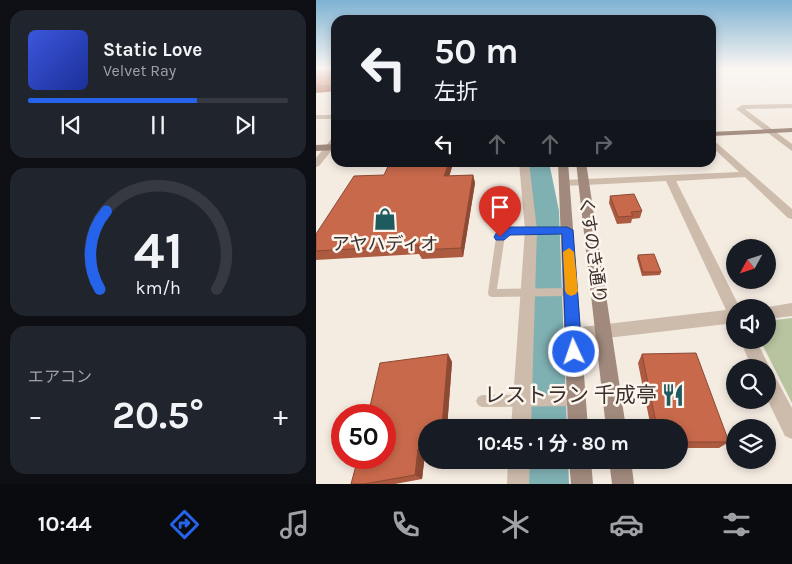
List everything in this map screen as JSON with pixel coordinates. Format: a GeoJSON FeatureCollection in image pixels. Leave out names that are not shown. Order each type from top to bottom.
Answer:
{"type":"FeatureCollection","features":[{"type":"Feature","properties":{"kind":"main road"},"geometry":{"type":"LineString","coordinates":[[716,134],[792,130]]}},
{"type":"Feature","properties":{"kind":"main road"},"geometry":{"type":"LineString","coordinates":[[316,148],[331,147]]}},
{"type":"Feature","properties":{"kind":"main road","name":"くすのき通り"},"geometry":{"type":"LineString","coordinates":[[563,167],[578,419]]}},
{"type":"Feature","properties":{"kind":"main road","name":"くすのき通り"},"geometry":{"type":"LineString","coordinates":[[582,167],[615,419]]}},
{"type":"Feature","properties":{"kind":"main road"},"geometry":{"type":"LineString","coordinates":[[581,469],[582,484]]}},
{"type":"Feature","properties":{"kind":"main road"},"geometry":{"type":"LineString","coordinates":[[621,469],[623,484]]}},
{"type":"Feature","properties":{"kind":"street"},"geometry":{"type":"LineString","coordinates":[[792,106],[742,107],[740,109],[792,148]]}},
{"type":"Feature","properties":{"kind":"street"},"geometry":{"type":"LineString","coordinates":[[316,117],[331,117]]}},
{"type":"Feature","properties":{"kind":"street"},"geometry":{"type":"LineString","coordinates":[[716,145],[792,215]]}},
{"type":"Feature","properties":{"kind":"street"},"geometry":{"type":"LineString","coordinates":[[316,164],[331,149]]}},
{"type":"Feature","properties":{"kind":"street"},"geometry":{"type":"LineString","coordinates":[[523,419],[527,401],[535,230],[525,167]]}},
{"type":"Feature","properties":{"kind":"street"},"geometry":{"type":"LineString","coordinates":[[564,183],[748,174]]}},
{"type":"Feature","properties":{"kind":"street"},"geometry":{"type":"LineString","coordinates":[[669,178],[728,299]]}},
{"type":"Feature","properties":{"kind":"street"},"geometry":{"type":"LineString","coordinates":[[776,311],[792,309]]}},
{"type":"Feature","properties":{"kind":"street"},"geometry":{"type":"LineString","coordinates":[[573,335],[726,315]]}},
{"type":"Feature","properties":{"kind":"street"},"geometry":{"type":"LineString","coordinates":[[776,397],[792,429]]}},
{"type":"Feature","properties":{"kind":"street"},"geometry":{"type":"LineString","coordinates":[[518,484],[519,469]]}},
{"type":"Feature","properties":{"kind":"lane"},"geometry":{"type":"LineString","coordinates":[[567,230],[502,233],[492,293],[571,292]]}},
{"type":"Feature","properties":{"kind":"lane"},"geometry":{"type":"LineString","coordinates":[[482,401],[577,400]]}},
{"type":"Feature","properties":{"kind":"green space"},"geometry":{"type":"Polygon","coordinates":[[[792,318],[792,403],[776,372],[776,359],[770,359],[765,349],[776,349],[776,320],[792,318]]]}},
{"type":"Feature","properties":{"kind":"building","name":"アヤハディオ"},"geometry":{"type":"Polygon","coordinates":[[[388,167],[447,167],[444,176],[473,175],[461,248],[418,250],[419,245],[316,251],[316,234],[354,176],[384,175],[388,167]]]}},
{"type":"Feature","properties":{"kind":"building"},"geometry":{"type":"Polygon","coordinates":[[[634,194],[642,211],[631,212],[633,216],[618,217],[610,196],[634,194]]]}},
{"type":"Feature","properties":{"kind":"building"},"geometry":{"type":"Polygon","coordinates":[[[654,254],[661,272],[643,272],[638,255],[654,254]]]}},
{"type":"Feature","properties":{"kind":"building","name":"レストラン 千成亭"},"geometry":{"type":"Polygon","coordinates":[[[696,353],[726,434],[726,442],[688,442],[688,419],[655,419],[642,354],[696,353]]]}},
{"type":"Feature","properties":{"kind":"building"},"geometry":{"type":"Polygon","coordinates":[[[448,354],[443,419],[418,419],[418,449],[415,475],[364,484],[351,484],[355,469],[396,469],[396,404],[371,404],[380,363],[448,354]]]}},
{"type":"Feature","properties":{"kind":"waterway"},"geometry":{"type":"LineString","coordinates":[[538,167],[544,211],[541,419]]}},
{"type":"Feature","properties":{"kind":"waterway"},"geometry":{"type":"LineString","coordinates":[[540,484],[541,469]]}},
{"type":"Feature","properties":{"kind":"slow traffic"},"geometry":{"type":"LineString","coordinates":[[569,252],[571,291]]}},
{"type":"Feature","properties":{"kind":"place","name":"アヤハディオ"},"geometry":{"type":"Point","coordinates":[385,219]}},
{"type":"Feature","properties":{"kind":"place","name":"レストラン 千成亭"},"geometry":{"type":"Point","coordinates":[673,395]}},
{"type":"Feature","properties":{"kind":"route"},"geometry":{"type":"LineString","coordinates":[[500,237],[502,233],[509,231],[567,230],[574,352]]}}]}
